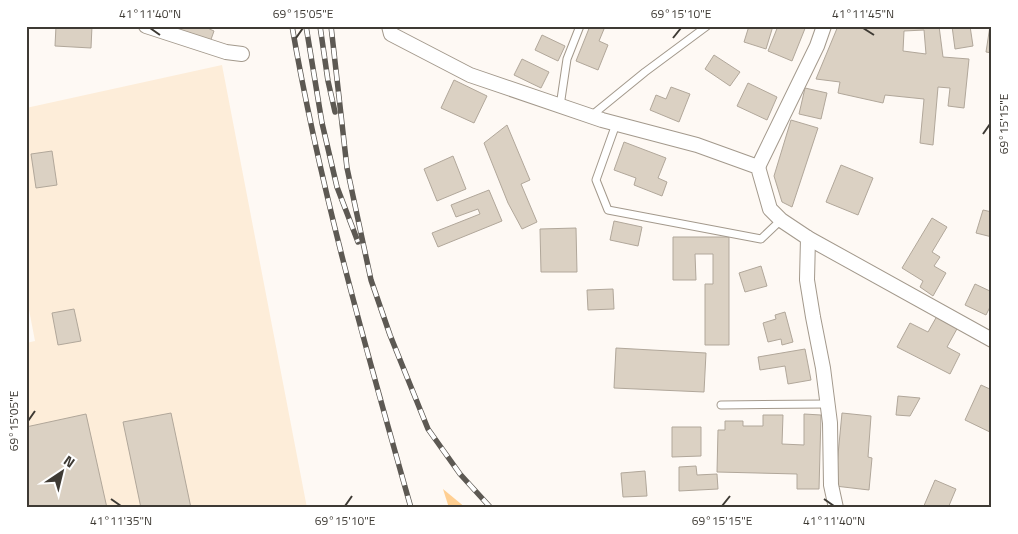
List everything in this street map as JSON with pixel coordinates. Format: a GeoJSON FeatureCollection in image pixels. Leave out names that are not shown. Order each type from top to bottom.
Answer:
{"type":"FeatureCollection","features":[{"type":"Feature","properties":{"kind":"street"},"geometry":{"type":"LineString","coordinates":[[146,26],[226,52],[242,54]]}},
{"type":"Feature","properties":{"kind":"street"},"geometry":{"type":"LineString","coordinates":[[824,26],[817,46],[758,167],[770,209],[781,220],[808,238],[992,340]]}},
{"type":"Feature","properties":{"kind":"street"},"geometry":{"type":"LineString","coordinates":[[390,30],[470,74],[590,117],[697,145],[758,167]]}},
{"type":"Feature","properties":{"kind":"street"},"geometry":{"type":"LineString","coordinates":[[808,238],[808,280],[828,404],[831,485],[836,508]]}},
{"type":"Feature","properties":{"kind":"lane"},"geometry":{"type":"LineString","coordinates":[[560,106],[567,59],[580,26]]}},
{"type":"Feature","properties":{"kind":"lane"},"geometry":{"type":"LineString","coordinates":[[590,117],[645,72],[707,26]]}},
{"type":"Feature","properties":{"kind":"lane"},"geometry":{"type":"LineString","coordinates":[[616,124],[596,180],[608,210],[761,239],[781,220]]}},
{"type":"Feature","properties":{"kind":"lane"},"geometry":{"type":"LineString","coordinates":[[721,405],[828,404]]}},
{"type":"Feature","properties":{"kind":"shaded area"},"geometry":{"type":"Polygon","coordinates":[[[222,65],[307,508],[26,508],[26,343],[35,341],[26,294],[26,108],[222,65]]]}},
{"type":"Feature","properties":{"kind":"shaded area"},"geometry":{"type":"Polygon","coordinates":[[[443,489],[466,508],[449,508],[443,489]]]}},
{"type":"Feature","properties":{"kind":"building"},"geometry":{"type":"Polygon","coordinates":[[[56,26],[92,26],[91,48],[55,46],[56,26]]]}},
{"type":"Feature","properties":{"kind":"building"},"geometry":{"type":"Polygon","coordinates":[[[160,26],[203,26],[214,31],[209,45],[160,26]]]}},
{"type":"Feature","properties":{"kind":"building"},"geometry":{"type":"Polygon","coordinates":[[[590,26],[604,29],[599,41],[608,45],[598,70],[576,61],[590,26]]]}},
{"type":"Feature","properties":{"kind":"building"},"geometry":{"type":"Polygon","coordinates":[[[749,26],[773,26],[766,49],[744,42],[749,26]]]}},
{"type":"Feature","properties":{"kind":"building"},"geometry":{"type":"Polygon","coordinates":[[[778,26],[806,26],[792,61],[768,51],[778,26]]]}},
{"type":"Feature","properties":{"kind":"building"},"geometry":{"type":"Polygon","coordinates":[[[838,26],[939,26],[943,57],[969,59],[964,108],[948,106],[950,88],[938,87],[933,145],[920,143],[924,99],[885,95],[883,103],[838,93],[840,82],[816,79],[838,26]],[[924,30],[904,31],[903,51],[926,54],[924,30]]]}},
{"type":"Feature","properties":{"kind":"building"},"geometry":{"type":"Polygon","coordinates":[[[952,26],[970,26],[973,46],[955,49],[952,26]]]}},
{"type":"Feature","properties":{"kind":"building"},"geometry":{"type":"Polygon","coordinates":[[[990,26],[992,26],[992,53],[986,52],[990,26]]]}},
{"type":"Feature","properties":{"kind":"building"},"geometry":{"type":"Polygon","coordinates":[[[542,35],[565,46],[558,61],[535,50],[542,35]]]}},
{"type":"Feature","properties":{"kind":"building"},"geometry":{"type":"Polygon","coordinates":[[[714,55],[740,72],[730,86],[705,69],[714,55]]]}},
{"type":"Feature","properties":{"kind":"building"},"geometry":{"type":"Polygon","coordinates":[[[522,59],[549,72],[541,88],[514,75],[522,59]]]}},
{"type":"Feature","properties":{"kind":"building"},"geometry":{"type":"Polygon","coordinates":[[[454,80],[487,96],[474,123],[441,108],[454,80]]]}},
{"type":"Feature","properties":{"kind":"building"},"geometry":{"type":"Polygon","coordinates":[[[748,83],[777,97],[767,120],[737,106],[748,83]]]}},
{"type":"Feature","properties":{"kind":"building"},"geometry":{"type":"Polygon","coordinates":[[[671,87],[690,94],[679,122],[650,110],[656,95],[666,99],[671,87]]]}},
{"type":"Feature","properties":{"kind":"building"},"geometry":{"type":"Polygon","coordinates":[[[805,88],[827,93],[821,119],[799,114],[805,88]]]}},
{"type":"Feature","properties":{"kind":"building"},"geometry":{"type":"Polygon","coordinates":[[[791,120],[818,128],[792,207],[782,202],[774,176],[791,120]]]}},
{"type":"Feature","properties":{"kind":"building"},"geometry":{"type":"Polygon","coordinates":[[[507,125],[530,180],[521,184],[537,222],[522,229],[508,203],[484,143],[507,125]]]}},
{"type":"Feature","properties":{"kind":"building"},"geometry":{"type":"Polygon","coordinates":[[[624,142],[666,158],[658,178],[667,182],[662,196],[634,185],[636,178],[614,170],[624,142]]]}},
{"type":"Feature","properties":{"kind":"building"},"geometry":{"type":"Polygon","coordinates":[[[52,151],[57,185],[36,188],[31,154],[52,151]]]}},
{"type":"Feature","properties":{"kind":"building"},"geometry":{"type":"Polygon","coordinates":[[[453,156],[466,189],[437,201],[424,169],[453,156]]]}},
{"type":"Feature","properties":{"kind":"building"},"geometry":{"type":"Polygon","coordinates":[[[841,165],[873,178],[858,215],[826,202],[841,165]]]}},
{"type":"Feature","properties":{"kind":"building"},"geometry":{"type":"Polygon","coordinates":[[[489,190],[502,221],[438,247],[432,233],[480,214],[478,209],[456,217],[451,205],[489,190]]]}},
{"type":"Feature","properties":{"kind":"building"},"geometry":{"type":"Polygon","coordinates":[[[983,210],[992,212],[992,237],[976,233],[983,210]]]}},
{"type":"Feature","properties":{"kind":"building"},"geometry":{"type":"Polygon","coordinates":[[[932,218],[947,227],[932,252],[940,257],[934,266],[946,273],[933,296],[920,287],[923,281],[902,268],[932,218]]]}},
{"type":"Feature","properties":{"kind":"building"},"geometry":{"type":"Polygon","coordinates":[[[614,221],[642,227],[638,246],[610,240],[614,221]]]}},
{"type":"Feature","properties":{"kind":"building"},"geometry":{"type":"Polygon","coordinates":[[[576,228],[577,272],[541,272],[540,229],[576,228]]]}},
{"type":"Feature","properties":{"kind":"building"},"geometry":{"type":"Polygon","coordinates":[[[673,237],[729,237],[729,345],[705,345],[705,284],[713,284],[713,254],[695,254],[696,280],[673,280],[673,237]]]}},
{"type":"Feature","properties":{"kind":"building"},"geometry":{"type":"Polygon","coordinates":[[[761,266],[767,286],[745,292],[739,273],[761,266]]]}},
{"type":"Feature","properties":{"kind":"building"},"geometry":{"type":"Polygon","coordinates":[[[975,284],[992,292],[992,303],[986,315],[965,305],[975,284]]]}},
{"type":"Feature","properties":{"kind":"building"},"geometry":{"type":"Polygon","coordinates":[[[613,289],[614,309],[588,310],[587,290],[613,289]]]}},
{"type":"Feature","properties":{"kind":"building"},"geometry":{"type":"Polygon","coordinates":[[[74,309],[81,341],[58,345],[52,313],[74,309]]]}},
{"type":"Feature","properties":{"kind":"building"},"geometry":{"type":"Polygon","coordinates":[[[785,312],[793,342],[782,345],[781,339],[768,342],[763,323],[776,319],[775,315],[785,312]]]}},
{"type":"Feature","properties":{"kind":"building"},"geometry":{"type":"Polygon","coordinates":[[[937,316],[958,327],[947,347],[960,354],[950,374],[897,347],[910,323],[928,332],[937,316]]]}},
{"type":"Feature","properties":{"kind":"building"},"geometry":{"type":"Polygon","coordinates":[[[616,348],[706,353],[704,392],[614,388],[616,348]]]}},
{"type":"Feature","properties":{"kind":"building"},"geometry":{"type":"Polygon","coordinates":[[[805,349],[811,380],[788,384],[785,366],[760,370],[758,357],[805,349]]]}},
{"type":"Feature","properties":{"kind":"building"},"geometry":{"type":"Polygon","coordinates":[[[981,385],[992,390],[992,433],[965,420],[981,385]]]}},
{"type":"Feature","properties":{"kind":"building"},"geometry":{"type":"Polygon","coordinates":[[[898,396],[920,398],[910,416],[896,415],[898,396]]]}},
{"type":"Feature","properties":{"kind":"building"},"geometry":{"type":"Polygon","coordinates":[[[171,413],[191,508],[141,508],[123,422],[171,413]]]}},
{"type":"Feature","properties":{"kind":"building"},"geometry":{"type":"Polygon","coordinates":[[[842,413],[871,416],[868,457],[872,458],[869,490],[835,486],[842,413]]]}},
{"type":"Feature","properties":{"kind":"building"},"geometry":{"type":"Polygon","coordinates":[[[86,414],[107,508],[26,508],[26,427],[86,414]]]}},
{"type":"Feature","properties":{"kind":"building"},"geometry":{"type":"Polygon","coordinates":[[[804,414],[821,415],[819,489],[797,489],[797,474],[717,472],[718,430],[725,430],[725,421],[743,421],[743,426],[763,426],[763,415],[783,415],[782,444],[804,445],[804,414]]]}},
{"type":"Feature","properties":{"kind":"building"},"geometry":{"type":"Polygon","coordinates":[[[672,427],[701,427],[701,456],[672,457],[672,427]]]}},
{"type":"Feature","properties":{"kind":"building"},"geometry":{"type":"Polygon","coordinates":[[[696,466],[697,475],[717,474],[718,489],[679,491],[679,467],[696,466]]]}},
{"type":"Feature","properties":{"kind":"building"},"geometry":{"type":"Polygon","coordinates":[[[645,471],[647,496],[623,497],[621,473],[645,471]]]}},
{"type":"Feature","properties":{"kind":"building"},"geometry":{"type":"Polygon","coordinates":[[[935,480],[956,489],[948,508],[923,508],[935,480]]]}},
{"type":"Feature","properties":{"kind":"railway"},"geometry":{"type":"LineString","coordinates":[[292,26],[303,87],[330,208],[361,329],[411,508]]}},
{"type":"Feature","properties":{"kind":"railway"},"geometry":{"type":"LineString","coordinates":[[306,26],[322,123],[337,187],[358,242]]}},
{"type":"Feature","properties":{"kind":"railway"},"geometry":{"type":"LineString","coordinates":[[320,26],[328,81],[335,112]]}},
{"type":"Feature","properties":{"kind":"railway"},"geometry":{"type":"LineString","coordinates":[[331,26],[347,168],[371,280],[390,335],[428,429],[460,474],[491,508]]}}]}
